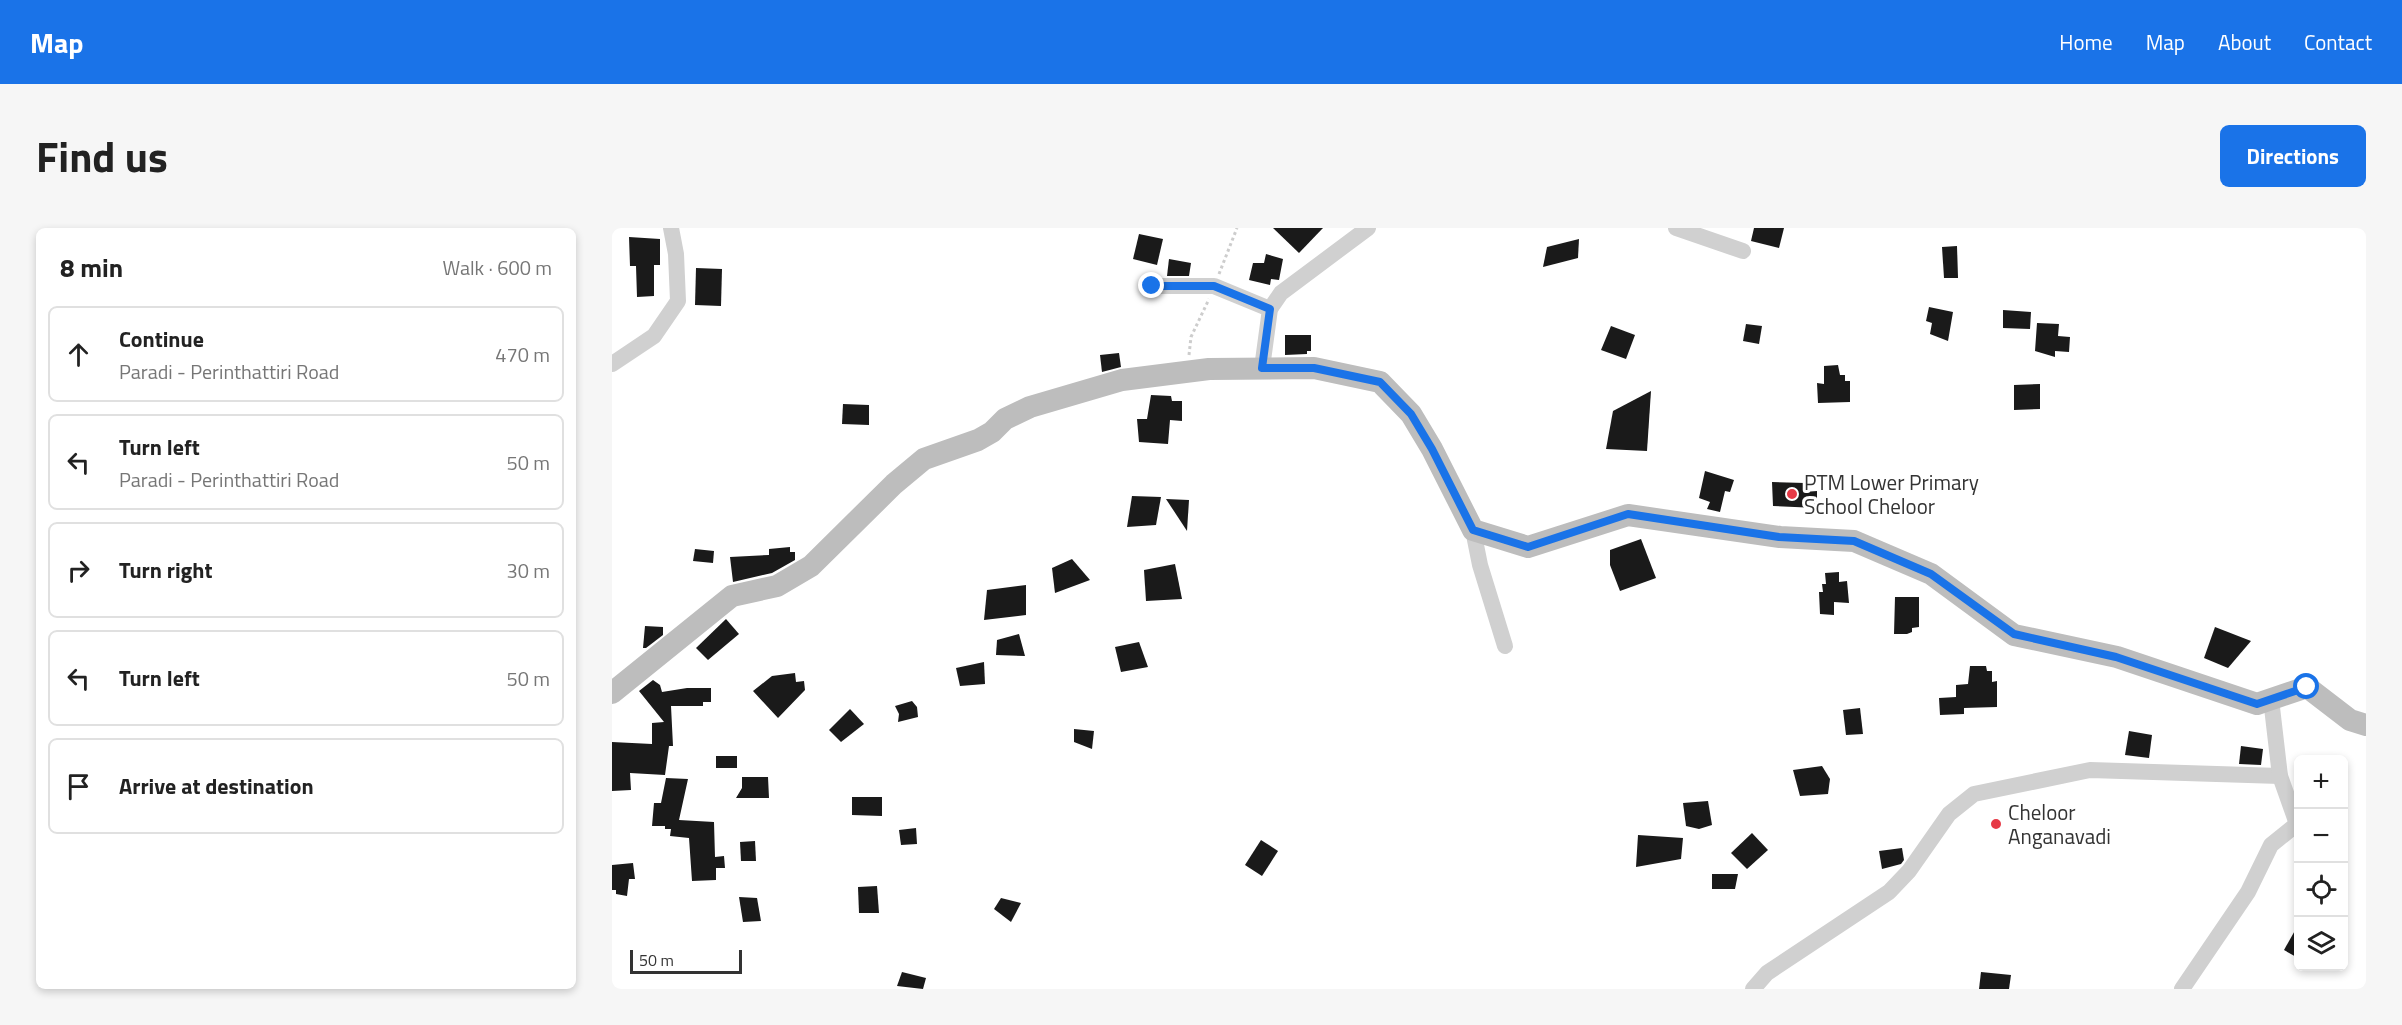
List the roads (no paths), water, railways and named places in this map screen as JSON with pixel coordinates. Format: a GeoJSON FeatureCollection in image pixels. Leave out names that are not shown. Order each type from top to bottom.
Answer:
{"type":"FeatureCollection","features":[{"type":"Feature","properties":{"kind":"main road"},"geometry":{"type":"LineString","coordinates":[[612,693],[732,596],[777,586],[811,566],[894,484],[924,459],[978,440],[992,432],[1005,419],[1030,407],[1122,380],[1209,369],[1314,368],[1380,382],[1411,414],[1432,449],[1473,530],[1528,547],[1628,514],[1779,537],[1854,541],[1931,574],[2014,634],[2116,657],[2257,704],[2307,687],[2350,720],[2366,725]]}},
{"type":"Feature","properties":{"kind":"street"},"geometry":{"type":"LineString","coordinates":[[612,364],[654,336],[678,301],[676,254],[671,228]]}},
{"type":"Feature","properties":{"kind":"street"},"geometry":{"type":"LineString","coordinates":[[1262,368],[1270,309],[1281,293],[1368,228]]}},
{"type":"Feature","properties":{"kind":"street"},"geometry":{"type":"LineString","coordinates":[[1676,228],[1743,251]]}},
{"type":"Feature","properties":{"kind":"street"},"geometry":{"type":"LineString","coordinates":[[1152,286],[1214,286],[1270,309]]}},
{"type":"Feature","properties":{"kind":"street"},"geometry":{"type":"LineString","coordinates":[[1473,530],[1480,565],[1505,646]]}},
{"type":"Feature","properties":{"kind":"street"},"geometry":{"type":"LineString","coordinates":[[2182,989],[2248,892],[2271,845],[2297,824],[2280,776],[2271,699]]}},
{"type":"Feature","properties":{"kind":"street"},"geometry":{"type":"LineString","coordinates":[[1753,989],[1767,973],[1889,892],[1909,871],[1949,814],[1974,794],[2090,770],[2280,776]]}},
{"type":"Feature","properties":{"kind":"place","name":"PTM Lower Primary School Cheloor"},"geometry":{"type":"Point","coordinates":[1792,494]}},
{"type":"Feature","properties":{"kind":"place","name":"Cheloor Anganavadi"},"geometry":{"type":"Point","coordinates":[1996,824]}}]}
